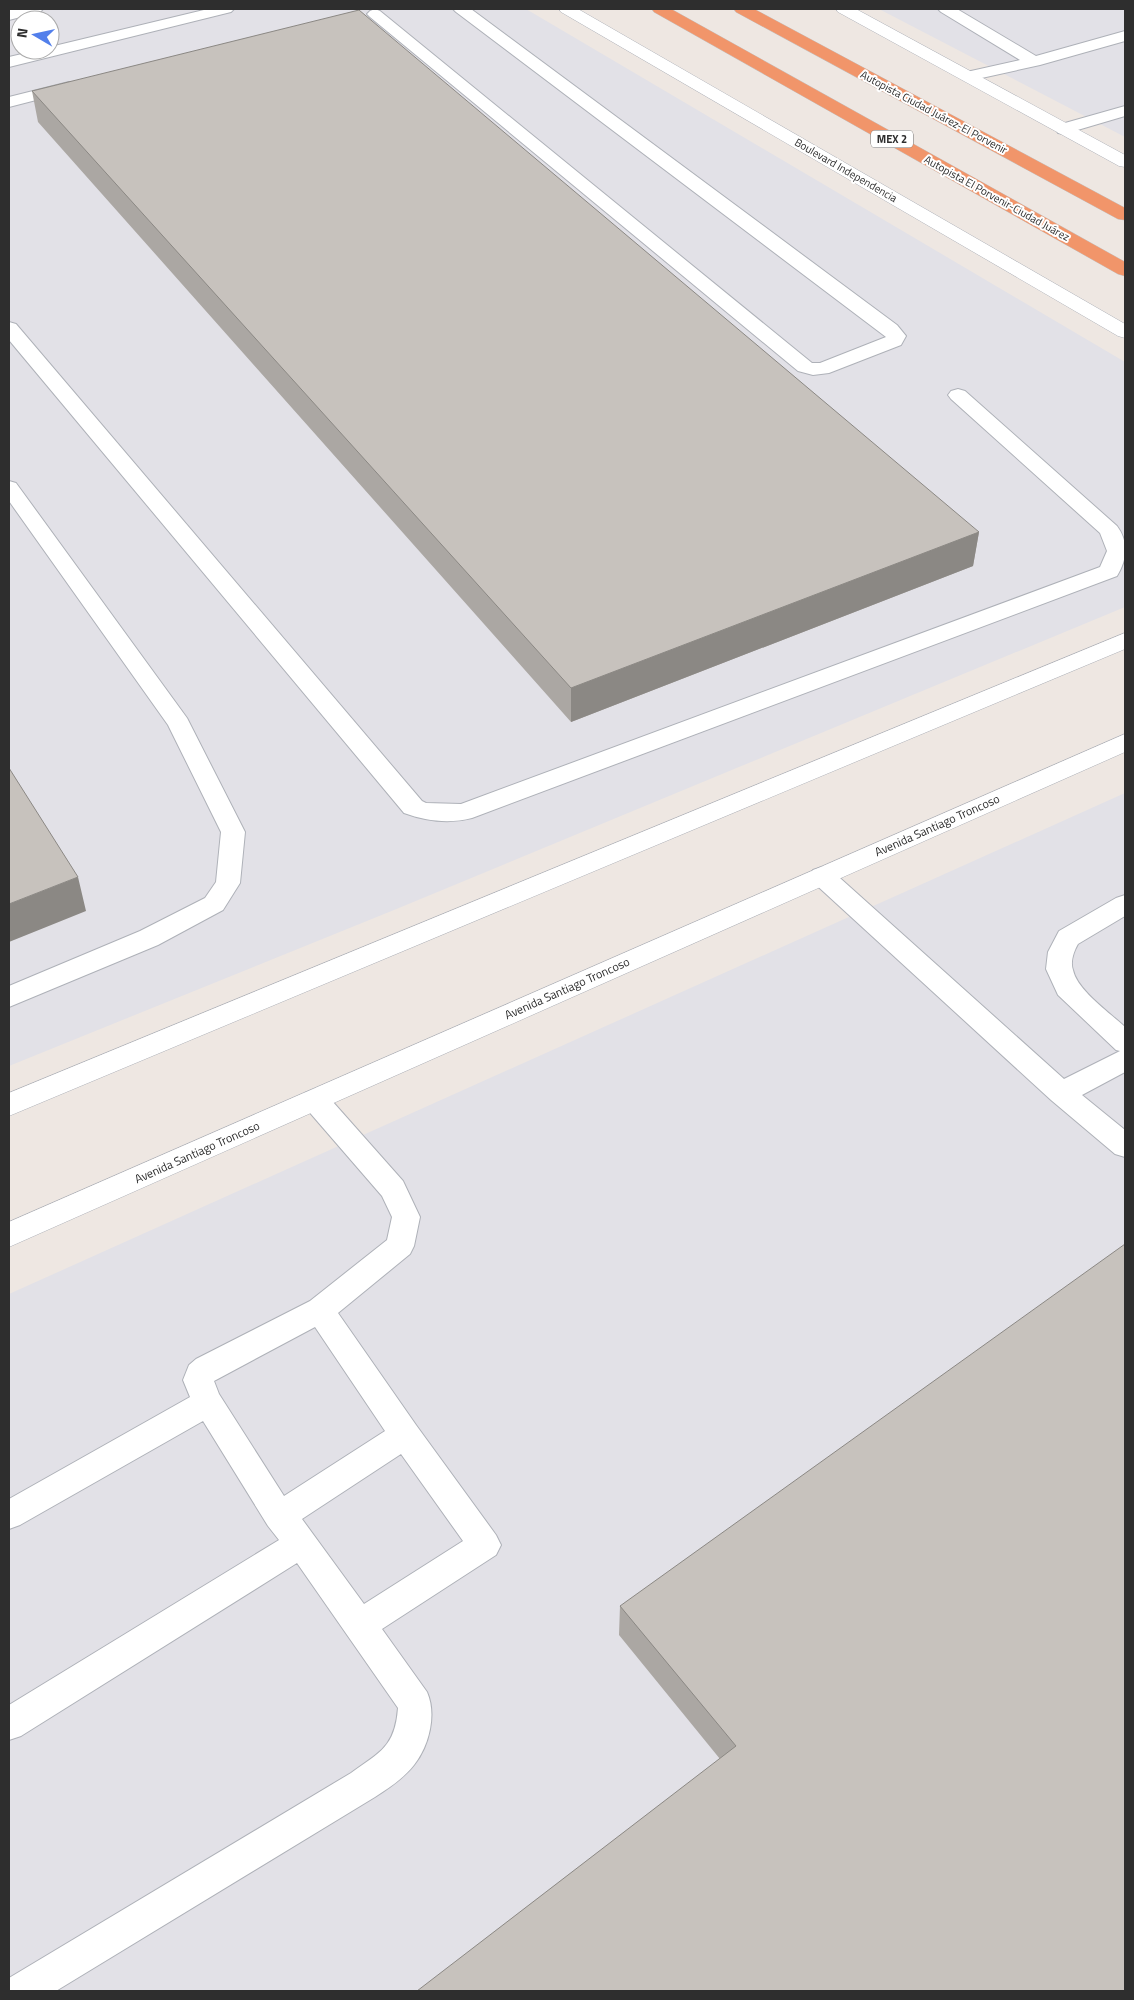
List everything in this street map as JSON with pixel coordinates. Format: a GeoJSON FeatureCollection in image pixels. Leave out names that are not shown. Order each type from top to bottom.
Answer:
{"type":"FeatureCollection","features":[{"type":"Feature","properties":{"kind":"highway","name":"Autopista El Porvenir-Ciudad Juárez"},"geometry":{"type":"LineString","coordinates":[[660,9],[1125,270]]}},
{"type":"Feature","properties":{"kind":"highway","name":"Autopista Ciudad Juárez-El Porvenir"},"geometry":{"type":"LineString","coordinates":[[742,9],[1125,215]]}},
{"type":"Feature","properties":{"kind":"main road","name":"Boulevard Independencia"},"geometry":{"type":"LineString","coordinates":[[566,9],[1125,332]]}},
{"type":"Feature","properties":{"kind":"main road"},"geometry":{"type":"LineString","coordinates":[[844,9],[1125,162]]}},
{"type":"Feature","properties":{"kind":"main road"},"geometry":{"type":"LineString","coordinates":[[9,1105],[1125,640]]}},
{"type":"Feature","properties":{"kind":"main road","name":"Avenida Santiago Troncoso"},"geometry":{"type":"LineString","coordinates":[[9,1235],[1125,742]]}},
{"type":"Feature","properties":{"kind":"lane"},"geometry":{"type":"LineString","coordinates":[[9,15],[35,9]]}},
{"type":"Feature","properties":{"kind":"lane"},"geometry":{"type":"LineString","coordinates":[[9,62],[226,9]]}},
{"type":"Feature","properties":{"kind":"lane"},"geometry":{"type":"LineString","coordinates":[[356,18],[394,9]]}},
{"type":"Feature","properties":{"kind":"lane"},"geometry":{"type":"LineString","coordinates":[[375,14],[805,367],[813,370],[822,369],[894,341],[896,338],[890,329],[462,9]]}},
{"type":"Feature","properties":{"kind":"lane"},"geometry":{"type":"LineString","coordinates":[[946,9],[1034,62]]}},
{"type":"Feature","properties":{"kind":"lane"},"geometry":{"type":"LineString","coordinates":[[968,76],[1034,62],[1125,36]]}},
{"type":"Feature","properties":{"kind":"lane"},"geometry":{"type":"LineString","coordinates":[[9,102],[86,83]]}},
{"type":"Feature","properties":{"kind":"lane"},"geometry":{"type":"LineString","coordinates":[[1064,129],[1125,110]]}},
{"type":"Feature","properties":{"kind":"lane"},"geometry":{"type":"LineString","coordinates":[[9,328],[413,807],[423,811],[442,814],[463,812],[1109,571],[1118,552],[1110,530],[958,395]]}},
{"type":"Feature","properties":{"kind":"lane"},"geometry":{"type":"LineString","coordinates":[[9,487],[179,723],[233,832],[228,883],[214,904],[149,938],[9,997]]}},
{"type":"Feature","properties":{"kind":"lane"},"geometry":{"type":"LineString","coordinates":[[822,876],[1061,1093],[1125,1146]]}},
{"type":"Feature","properties":{"kind":"lane"},"geometry":{"type":"LineString","coordinates":[[1125,904],[1068,938],[1061,952],[1059,969],[1067,988],[1125,1043]]}},
{"type":"Feature","properties":{"kind":"lane"},"geometry":{"type":"LineString","coordinates":[[1061,1093],[1125,1060]]}},
{"type":"Feature","properties":{"kind":"lane"},"geometry":{"type":"LineString","coordinates":[[22,1991],[363,1785],[390,1766],[408,1747],[415,1725],[415,1704],[302,1543],[279,1516],[208,1402],[198,1380],[200,1374],[207,1368],[320,1310],[400,1246],[406,1217],[393,1188],[315,1100]]}},
{"type":"Feature","properties":{"kind":"lane"},"geometry":{"type":"LineString","coordinates":[[320,1310],[405,1435],[485,1545],[359,1625]]}},
{"type":"Feature","properties":{"kind":"lane"},"geometry":{"type":"LineString","coordinates":[[9,1515],[208,1402]]}},
{"type":"Feature","properties":{"kind":"lane"},"geometry":{"type":"LineString","coordinates":[[279,1516],[405,1435]]}},
{"type":"Feature","properties":{"kind":"lane"},"geometry":{"type":"LineString","coordinates":[[9,1724],[302,1543]]}},
{"type":"Feature","properties":{"kind":"shaded area"},"geometry":{"type":"Polygon","coordinates":[[[9,9],[526,9],[1125,362],[1125,607],[394,910],[9,1066],[9,9]]]}},
{"type":"Feature","properties":{"kind":"shaded area"},"geometry":{"type":"Polygon","coordinates":[[[879,9],[1125,9],[1125,137],[879,9]]]}},
{"type":"Feature","properties":{"kind":"shaded area"},"geometry":{"type":"Polygon","coordinates":[[[1125,793],[1125,1991],[9,1991],[9,1294],[1125,793]]]}},
{"type":"Feature","properties":{"kind":"building"},"geometry":{"type":"Polygon","coordinates":[[[359,10],[979,532],[571,688],[32,91],[359,10]]]}},
{"type":"Feature","properties":{"kind":"building"},"geometry":{"type":"Polygon","coordinates":[[[9,768],[78,877],[9,904],[9,768]]]}},
{"type":"Feature","properties":{"kind":"building"},"geometry":{"type":"Polygon","coordinates":[[[1125,1244],[1125,1991],[417,1991],[736,1746],[620,1606],[1125,1244]]]}}]}
